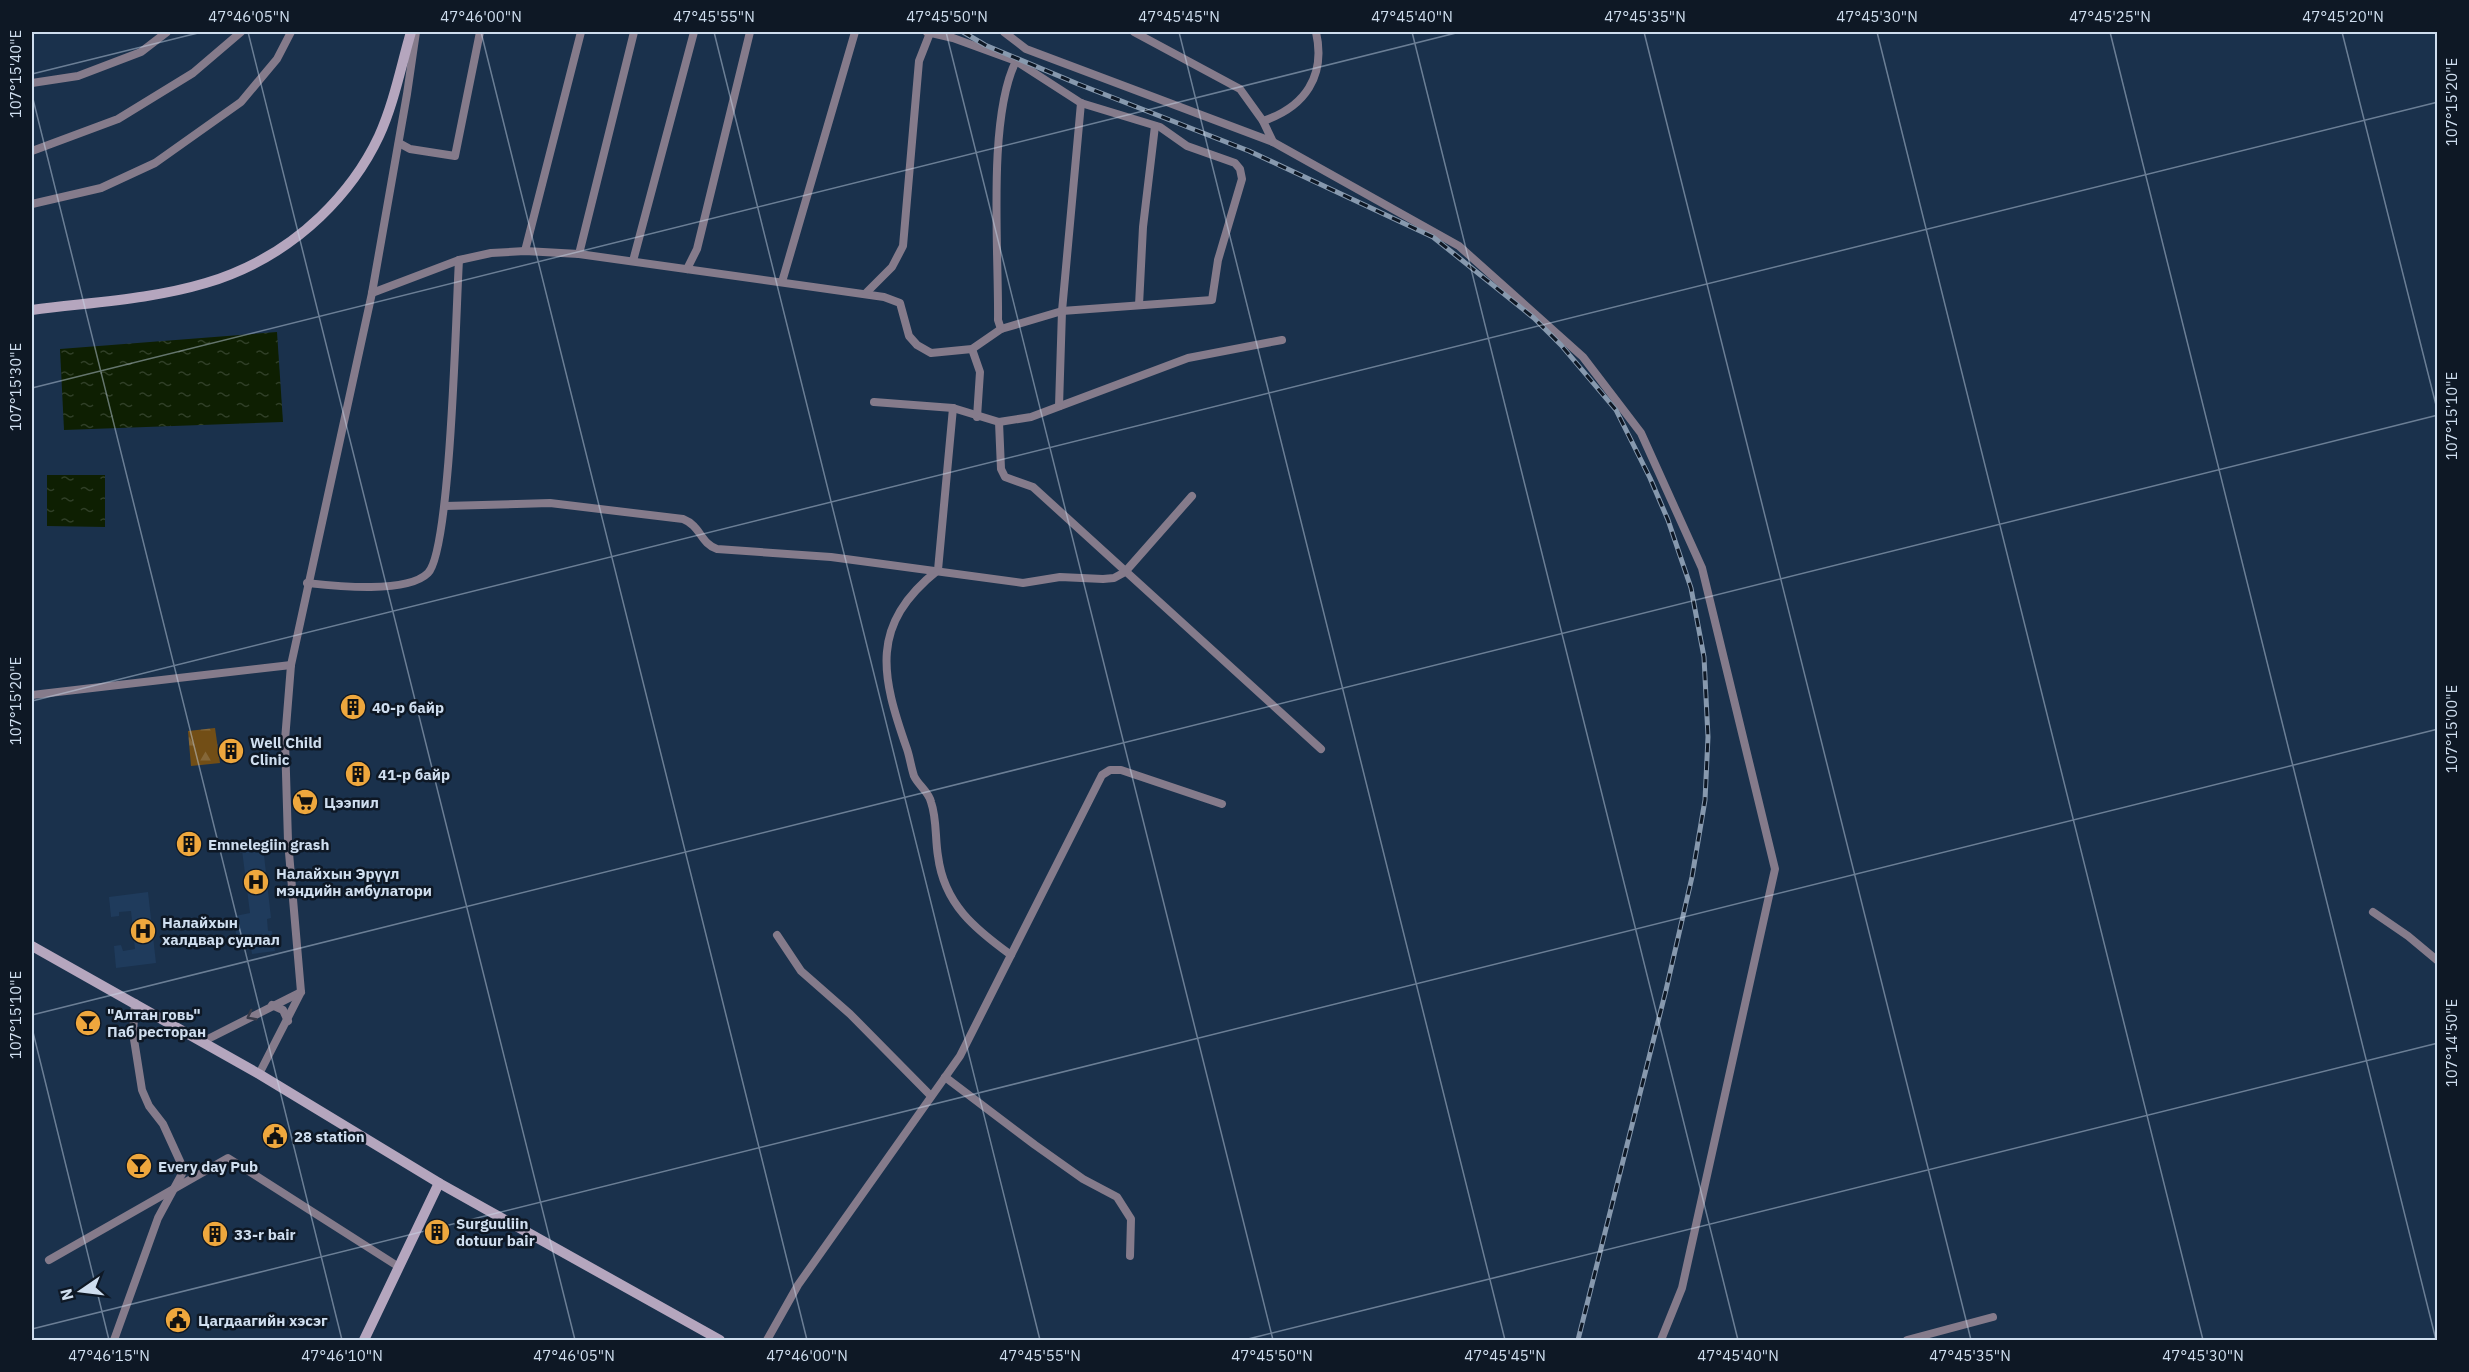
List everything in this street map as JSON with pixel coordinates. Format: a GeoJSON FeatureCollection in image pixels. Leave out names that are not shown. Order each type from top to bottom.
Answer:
{"type":"FeatureCollection","features":[{"type":"Feature","properties":{"kind":"street"},"geometry":{"type":"LineString","coordinates":[[32,83],[78,76],[141,52],[167,32]]}},
{"type":"Feature","properties":{"kind":"street"},"geometry":{"type":"LineString","coordinates":[[32,151],[118,120],[193,73],[241,32]]}},
{"type":"Feature","properties":{"kind":"street"},"geometry":{"type":"LineString","coordinates":[[32,204],[101,188],[155,163],[241,102],[277,59],[291,32]]}},
{"type":"Feature","properties":{"kind":"street"},"geometry":{"type":"LineString","coordinates":[[32,310],[187,289],[231,276],[269,257],[301,235],[331,206],[357,175],[379,137],[411,32]]}},
{"type":"Feature","properties":{"kind":"street"},"geometry":{"type":"LineString","coordinates":[[260,1074],[301,992],[288,830],[285,740],[291,665],[372,292],[416,32]]}},
{"type":"Feature","properties":{"kind":"street"},"geometry":{"type":"LineString","coordinates":[[399,143],[411,149],[455,156],[480,32]]}},
{"type":"Feature","properties":{"kind":"street"},"geometry":{"type":"LineString","coordinates":[[525,250],[581,32]]}},
{"type":"Feature","properties":{"kind":"street"},"geometry":{"type":"LineString","coordinates":[[579,254],[634,32]]}},
{"type":"Feature","properties":{"kind":"street"},"geometry":{"type":"LineString","coordinates":[[633,261],[694,32]]}},
{"type":"Feature","properties":{"kind":"street"},"geometry":{"type":"LineString","coordinates":[[687,269],[697,249],[750,32]]}},
{"type":"Feature","properties":{"kind":"street"},"geometry":{"type":"LineString","coordinates":[[783,282],[855,32]]}},
{"type":"Feature","properties":{"kind":"street"},"geometry":{"type":"LineString","coordinates":[[372,292],[459,260],[491,253],[525,250],[579,254],[866,293],[900,303],[909,336],[931,353],[972,349],[1001,329],[1062,311],[1212,300],[1218,260],[1242,179],[1240,169],[1235,163],[1187,146],[1155,126],[1081,103],[1016,61],[953,38],[929,32],[919,61],[903,246],[892,267],[866,293]]}},
{"type":"Feature","properties":{"kind":"street"},"geometry":{"type":"LineString","coordinates":[[1004,32],[1026,49],[1273,142],[1459,246],[1583,357],[1641,433],[1702,568],[1775,869],[1682,1288],[1661,1341]]}},
{"type":"Feature","properties":{"kind":"street"},"geometry":{"type":"LineString","coordinates":[[1134,32],[1240,89],[1263,120],[1273,142]]}},
{"type":"Feature","properties":{"kind":"street"},"geometry":{"type":"LineString","coordinates":[[1263,120],[1284,114],[1304,96],[1318,67],[1319,46],[1316,32]]}},
{"type":"Feature","properties":{"kind":"street"},"geometry":{"type":"LineString","coordinates":[[1001,329],[998,320],[999,160],[1002,110],[1016,61]]}},
{"type":"Feature","properties":{"kind":"street"},"geometry":{"type":"LineString","coordinates":[[1059,406],[1062,311],[1081,103]]}},
{"type":"Feature","properties":{"kind":"street"},"geometry":{"type":"LineString","coordinates":[[1139,305],[1143,227],[1155,126]]}},
{"type":"Feature","properties":{"kind":"street"},"geometry":{"type":"LineString","coordinates":[[308,583],[358,589],[411,580],[426,575],[433,567],[445,506],[459,260]]}},
{"type":"Feature","properties":{"kind":"street"},"geometry":{"type":"LineString","coordinates":[[874,402],[952,408],[999,422],[1031,417],[1188,358],[1282,340]]}},
{"type":"Feature","properties":{"kind":"street"},"geometry":{"type":"LineString","coordinates":[[972,349],[980,372],[977,417]]}},
{"type":"Feature","properties":{"kind":"street"},"geometry":{"type":"LineString","coordinates":[[952,408],[938,570],[917,586],[904,602],[889,634],[885,672],[894,713],[915,777],[931,801],[938,859],[951,898],[973,927],[1011,955]]}},
{"type":"Feature","properties":{"kind":"street"},"geometry":{"type":"LineString","coordinates":[[999,422],[1000,469],[1005,477],[1033,487],[1116,560],[1125,572],[1321,749]]}},
{"type":"Feature","properties":{"kind":"street"},"geometry":{"type":"LineString","coordinates":[[445,506],[550,502],[683,519],[693,523],[709,547],[717,549],[831,557],[1023,583],[1060,577],[1114,578],[1125,572],[1192,496]]}},
{"type":"Feature","properties":{"kind":"street"},"geometry":{"type":"LineString","coordinates":[[32,695],[291,665]]}},
{"type":"Feature","properties":{"kind":"street"},"geometry":{"type":"LineString","coordinates":[[767,1341],[798,1285],[960,1056],[1102,776],[1110,770],[1121,770],[1222,804]]}},
{"type":"Feature","properties":{"kind":"street"},"geometry":{"type":"LineString","coordinates":[[2373,912],[2408,936],[2438,961]]}},
{"type":"Feature","properties":{"kind":"street"},"geometry":{"type":"LineString","coordinates":[[777,935],[801,971],[850,1014],[931,1096]]}},
{"type":"Feature","properties":{"kind":"street"},"geometry":{"type":"LineString","coordinates":[[32,946],[260,1074],[439,1183],[720,1341]]}},
{"type":"Feature","properties":{"kind":"street"},"geometry":{"type":"LineString","coordinates":[[202,1042],[271,1005],[301,992]]}},
{"type":"Feature","properties":{"kind":"street"},"geometry":{"type":"LineString","coordinates":[[114,1341],[158,1218],[184,1170],[163,1124],[149,1106],[142,1090],[133,1032],[135,1003]]}},
{"type":"Feature","properties":{"kind":"street"},"geometry":{"type":"LineString","coordinates":[[271,1005],[283,1010],[288,1022]]}},
{"type":"Feature","properties":{"kind":"street"},"geometry":{"type":"LineString","coordinates":[[945,1077],[1083,1179],[1118,1197],[1131,1219],[1130,1256]]}},
{"type":"Feature","properties":{"kind":"street"},"geometry":{"type":"LineString","coordinates":[[49,1260],[228,1158],[399,1267]]}},
{"type":"Feature","properties":{"kind":"street"},"geometry":{"type":"LineString","coordinates":[[364,1341],[439,1183]]}},
{"type":"Feature","properties":{"kind":"street"},"geometry":{"type":"LineString","coordinates":[[1907,1341],[1993,1317]]}},
{"type":"Feature","properties":{"kind":"shaded area","name":"Налайхын Эрүүл мэндийн амбулатори"},"geometry":{"type":"Polygon","coordinates":[[[263,846],[271,918],[267,919],[268,931],[272,931],[275,951],[252,954],[249,935],[236,936],[235,916],[250,913],[242,850],[263,846]]]}},
{"type":"Feature","properties":{"kind":"shaded area","name":"Налайхын халдвар судлал"},"geometry":{"type":"Polygon","coordinates":[[[148,892],[156,963],[116,968],[114,946],[121,945],[123,951],[135,949],[131,911],[119,912],[119,916],[111,917],[109,897],[148,892]]]}},
{"type":"Feature","properties":{"kind":"green space"},"geometry":{"type":"Polygon","coordinates":[[[215,728],[220,763],[191,766],[188,731],[215,728]]]}},
{"type":"Feature","properties":{"kind":"water"},"geometry":{"type":"Polygon","coordinates":[[[277,332],[283,422],[64,430],[60,349],[277,332]]]}},
{"type":"Feature","properties":{"kind":"water"},"geometry":{"type":"Polygon","coordinates":[[[47,475],[105,475],[105,527],[47,526],[47,475]]]}},
{"type":"Feature","properties":{"kind":"railway"},"geometry":{"type":"LineString","coordinates":[[963,32],[985,45],[1078,84],[1249,151],[1433,237],[1534,318],[1561,345],[1616,410],[1650,478],[1668,520],[1691,588],[1704,657],[1708,737],[1705,800],[1692,877],[1666,990],[1578,1340]]}},
{"type":"Feature","properties":{"kind":"place","name":"40-р байр"},"geometry":{"type":"Point","coordinates":[353,707]}},
{"type":"Feature","properties":{"kind":"place","name":"Well Child Clinic"},"geometry":{"type":"Point","coordinates":[231,751]}},
{"type":"Feature","properties":{"kind":"place","name":"41-р байр"},"geometry":{"type":"Point","coordinates":[358,774]}},
{"type":"Feature","properties":{"kind":"place","name":"Цээпил"},"geometry":{"type":"Point","coordinates":[305,802]}},
{"type":"Feature","properties":{"kind":"place","name":"Emnelegiin grash"},"geometry":{"type":"Point","coordinates":[189,844]}},
{"type":"Feature","properties":{"kind":"place","name":"Налайхын Эрүүл мэндийн амбулатори"},"geometry":{"type":"Point","coordinates":[256,882]}},
{"type":"Feature","properties":{"kind":"place","name":"Налайхын халдвар судлал"},"geometry":{"type":"Point","coordinates":[143,931]}},
{"type":"Feature","properties":{"kind":"place","name":"\"Алтан говь\" Паб ресторан"},"geometry":{"type":"Point","coordinates":[88,1023]}},
{"type":"Feature","properties":{"kind":"place","name":"28 station"},"geometry":{"type":"Point","coordinates":[275,1136]}},
{"type":"Feature","properties":{"kind":"place","name":"Every day Pub"},"geometry":{"type":"Point","coordinates":[139,1166]}},
{"type":"Feature","properties":{"kind":"place","name":"Surguuliin dotuur bair"},"geometry":{"type":"Point","coordinates":[437,1232]}},
{"type":"Feature","properties":{"kind":"place","name":"33-r bair"},"geometry":{"type":"Point","coordinates":[215,1234]}},
{"type":"Feature","properties":{"kind":"place","name":"Цагдаагийн хэсэг"},"geometry":{"type":"Point","coordinates":[178,1320]}}]}
